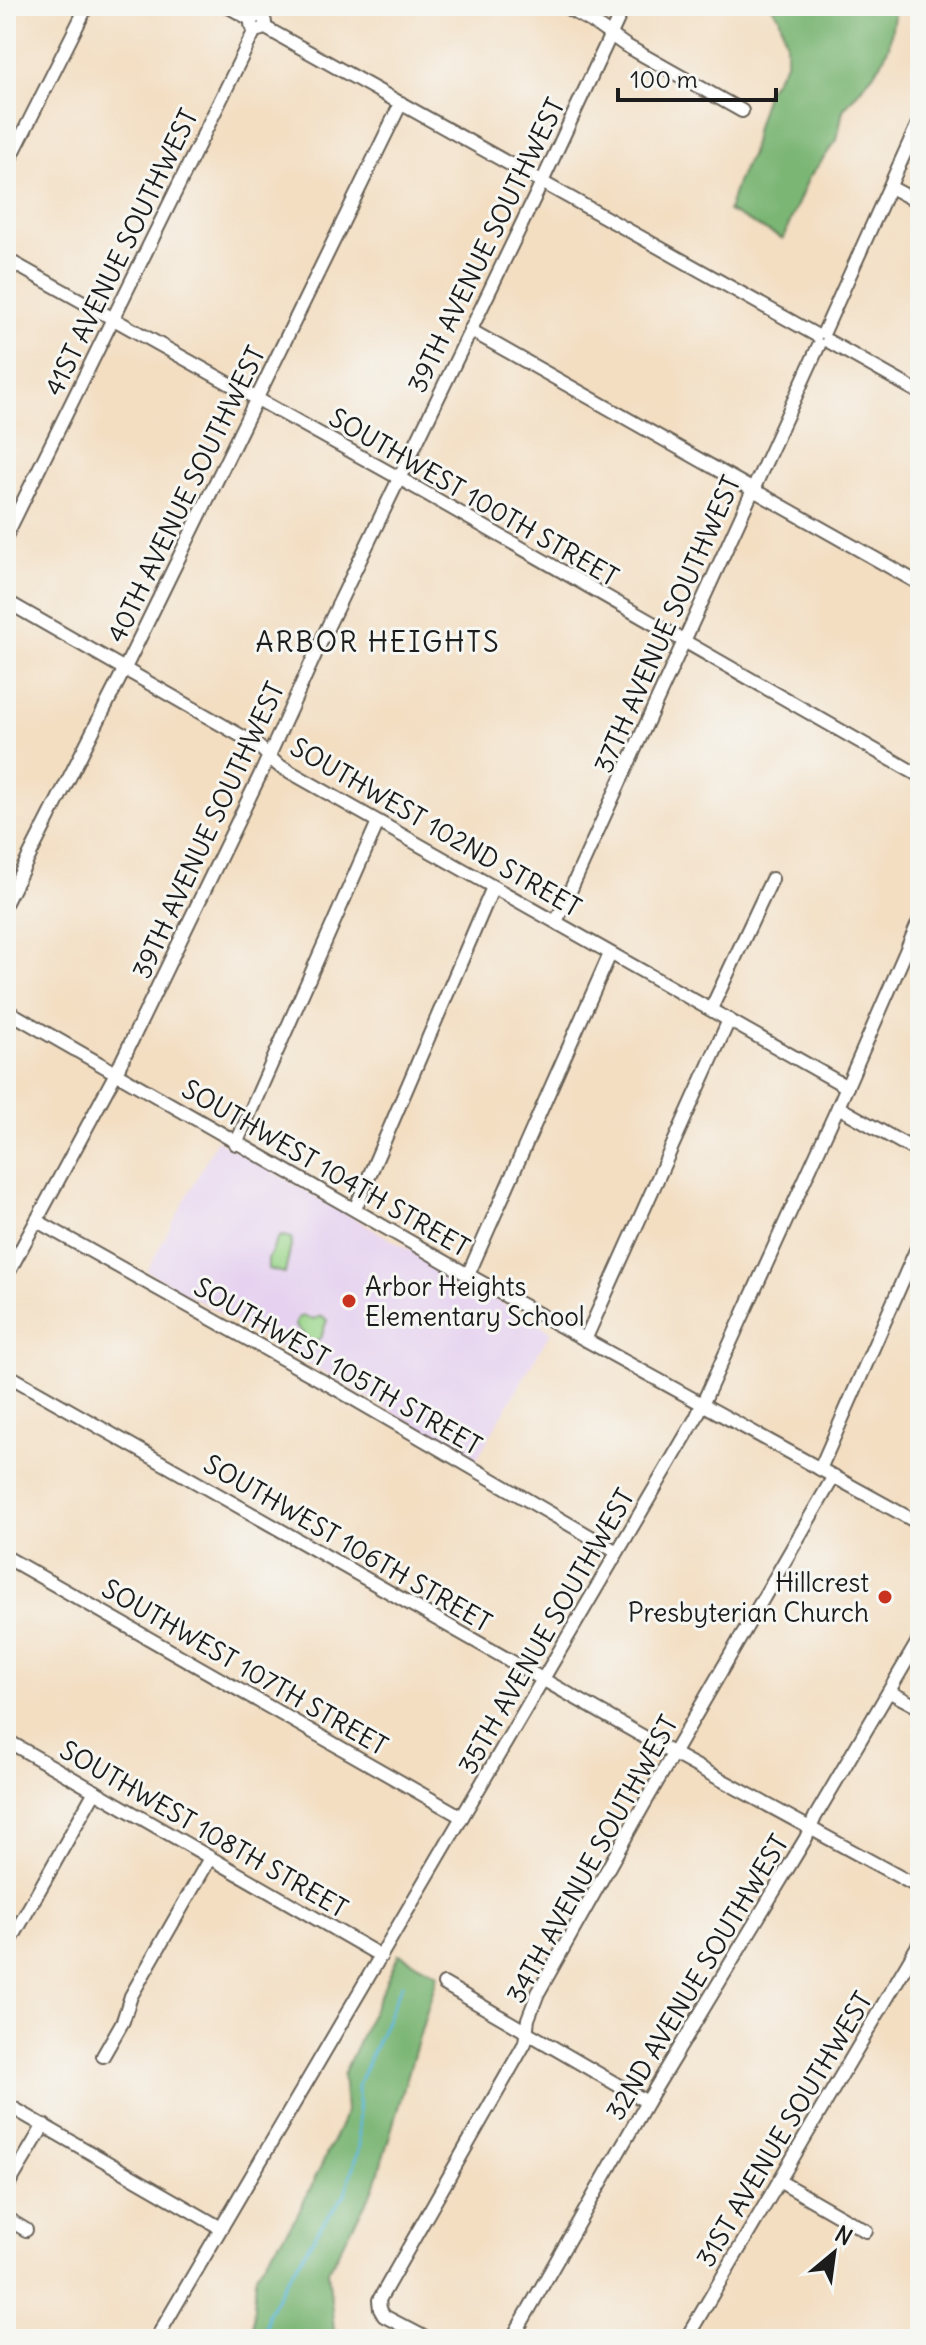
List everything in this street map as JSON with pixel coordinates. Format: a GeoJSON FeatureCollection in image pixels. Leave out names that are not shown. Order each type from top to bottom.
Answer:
{"type":"FeatureCollection","features":[{"type":"Feature","properties":{"kind":"street"},"geometry":{"type":"LineString","coordinates":[[6,167],[87,6]]}},
{"type":"Feature","properties":{"kind":"street"},"geometry":{"type":"LineString","coordinates":[[227,6],[259,20],[401,103],[920,393]]}},
{"type":"Feature","properties":{"kind":"street"},"geometry":{"type":"LineString","coordinates":[[564,6],[742,111]]}},
{"type":"Feature","properties":{"kind":"street","name":"39TH AVENUE SOUTHWEST"},"geometry":{"type":"LineString","coordinates":[[6,1277],[116,1073],[624,6]]}},
{"type":"Feature","properties":{"kind":"street","name":"41ST AVENUE SOUTHWEST"},"geometry":{"type":"LineString","coordinates":[[6,536],[259,20]]}},
{"type":"Feature","properties":{"kind":"street","name":"40TH AVENUE SOUTHWEST"},"geometry":{"type":"LineString","coordinates":[[6,902],[125,668],[401,103]]}},
{"type":"Feature","properties":{"kind":"street","name":"37TH AVENUE SOUTHWEST"},"geometry":{"type":"LineString","coordinates":[[556,922],[920,119]]}},
{"type":"Feature","properties":{"kind":"street"},"geometry":{"type":"LineString","coordinates":[[890,187],[920,203]]}},
{"type":"Feature","properties":{"kind":"street","name":"SOUTHWEST 100TH STREET"},"geometry":{"type":"LineString","coordinates":[[6,259],[399,478],[920,776]]}},
{"type":"Feature","properties":{"kind":"street"},"geometry":{"type":"LineString","coordinates":[[470,330],[920,584]]}},
{"type":"Feature","properties":{"kind":"street","name":"SOUTHWEST 102ND STREET"},"geometry":{"type":"LineString","coordinates":[[6,601],[257,745],[278,765],[847,1087]]}},
{"type":"Feature","properties":{"kind":"street"},"geometry":{"type":"LineString","coordinates":[[236,1144],[378,822]]}},
{"type":"Feature","properties":{"kind":"street"},"geometry":{"type":"LineString","coordinates":[[711,1009],[772,879]]}},
{"type":"Feature","properties":{"kind":"street"},"geometry":{"type":"LineString","coordinates":[[355,1209],[493,887]]}},
{"type":"Feature","properties":{"kind":"street","name":"35TH AVENUE SOUTHWEST"},"geometry":{"type":"LineString","coordinates":[[156,2339],[678,1451],[703,1404],[920,919]]}},
{"type":"Feature","properties":{"kind":"street"},"geometry":{"type":"LineString","coordinates":[[468,1275],[610,954]]}},
{"type":"Feature","properties":{"kind":"street","name":"SOUTHWEST 104TH STREET"},"geometry":{"type":"LineString","coordinates":[[6,1010],[468,1275],[920,1524]]}},
{"type":"Feature","properties":{"kind":"street"},"geometry":{"type":"LineString","coordinates":[[585,1340],[729,1020]]}},
{"type":"Feature","properties":{"kind":"street"},"geometry":{"type":"LineString","coordinates":[[838,1107],[920,1153]]}},
{"type":"Feature","properties":{"kind":"street","name":"SOUTHWEST 105TH STREET"},"geometry":{"type":"LineString","coordinates":[[37,1221],[333,1387],[617,1552]]}},
{"type":"Feature","properties":{"kind":"street"},"geometry":{"type":"LineString","coordinates":[[820,1469],[920,1241]]}},
{"type":"Feature","properties":{"kind":"street","name":"SOUTHWEST 106TH STREET"},"geometry":{"type":"LineString","coordinates":[[6,1374],[674,1754],[920,1888]]}},
{"type":"Feature","properties":{"kind":"street","name":"34TH AVENUE SOUTHWEST"},"geometry":{"type":"LineString","coordinates":[[428,2339],[384,2316],[379,2300],[525,2043],[528,2019],[538,1993],[834,1476]]}},
{"type":"Feature","properties":{"kind":"street","name":"SOUTHWEST 107TH STREET"},"geometry":{"type":"LineString","coordinates":[[6,1557],[462,1817]]}},
{"type":"Feature","properties":{"kind":"street","name":"32ND AVENUE SOUTHWEST"},"geometry":{"type":"LineString","coordinates":[[512,2339],[647,2102],[806,1838],[920,1638]]}},
{"type":"Feature","properties":{"kind":"street"},"geometry":{"type":"LineString","coordinates":[[890,1692],[920,1708]]}},
{"type":"Feature","properties":{"kind":"street","name":"SOUTHWEST 108TH STREET"},"geometry":{"type":"LineString","coordinates":[[6,1740],[381,1956]]}},
{"type":"Feature","properties":{"kind":"street"},"geometry":{"type":"LineString","coordinates":[[6,1949],[95,1791]]}},
{"type":"Feature","properties":{"kind":"street"},"geometry":{"type":"LineString","coordinates":[[103,2056],[123,2021],[131,1996],[210,1858]]}},
{"type":"Feature","properties":{"kind":"street","name":"31ST AVENUE SOUTHWEST"},"geometry":{"type":"LineString","coordinates":[[689,2335],[920,1942]]}},
{"type":"Feature","properties":{"kind":"street"},"geometry":{"type":"LineString","coordinates":[[444,1984],[647,2102]]}},
{"type":"Feature","properties":{"kind":"street"},"geometry":{"type":"LineString","coordinates":[[6,2104],[221,2228]]}},
{"type":"Feature","properties":{"kind":"street"},"geometry":{"type":"LineString","coordinates":[[6,2189],[44,2125]]}},
{"type":"Feature","properties":{"kind":"street"},"geometry":{"type":"LineString","coordinates":[[779,2181],[866,2231]]}},
{"type":"Feature","properties":{"kind":"street"},"geometry":{"type":"LineString","coordinates":[[6,2218],[26,2230]]}},
{"type":"Feature","properties":{"kind":"street"},"geometry":{"type":"LineString","coordinates":[[689,2335],[704,2339]]}},
{"type":"Feature","properties":{"kind":"shaded area","name":"Arbor Heights Elementary School"},"geometry":{"type":"Polygon","coordinates":[[[217,1140],[551,1331],[476,1460],[147,1271],[217,1140]]]}},
{"type":"Feature","properties":{"kind":"green space"},"geometry":{"type":"Polygon","coordinates":[[[771,6],[893,6],[894,16],[889,46],[881,64],[843,110],[837,140],[808,179],[783,239],[728,211],[751,153],[767,91],[786,63],[786,41],[779,16],[771,6]]]}},
{"type":"Feature","properties":{"kind":"green space"},"geometry":{"type":"Polygon","coordinates":[[[284,1236],[292,1241],[285,1273],[268,1269],[268,1259],[279,1237],[284,1236]]]}},
{"type":"Feature","properties":{"kind":"green space"},"geometry":{"type":"Polygon","coordinates":[[[322,1316],[327,1320],[321,1337],[313,1344],[295,1325],[298,1318],[314,1319],[322,1316]]]}},
{"type":"Feature","properties":{"kind":"green space"},"geometry":{"type":"Polygon","coordinates":[[[399,1954],[438,1974],[374,2188],[328,2271],[335,2339],[252,2339],[256,2274],[296,2218],[341,2124],[346,2111],[343,2075],[399,1954]]]}},
{"type":"Feature","properties":{"kind":"waterway"},"geometry":{"type":"LineString","coordinates":[[264,2339],[268,2313],[283,2285],[345,2194],[359,2147],[358,2085],[402,1984]]}},
{"type":"Feature","properties":{"kind":"place","name":"Arbor Heights Elementary School"},"geometry":{"type":"Point","coordinates":[349,1301]}},
{"type":"Feature","properties":{"kind":"place","name":"Hillcrest Presbyterian Church"},"geometry":{"type":"Point","coordinates":[885,1597]}},
{"type":"Feature","properties":{"kind":"district","name":"ARBOR HEIGHTS"},"geometry":{"type":"Point","coordinates":[378,642]}}]}
